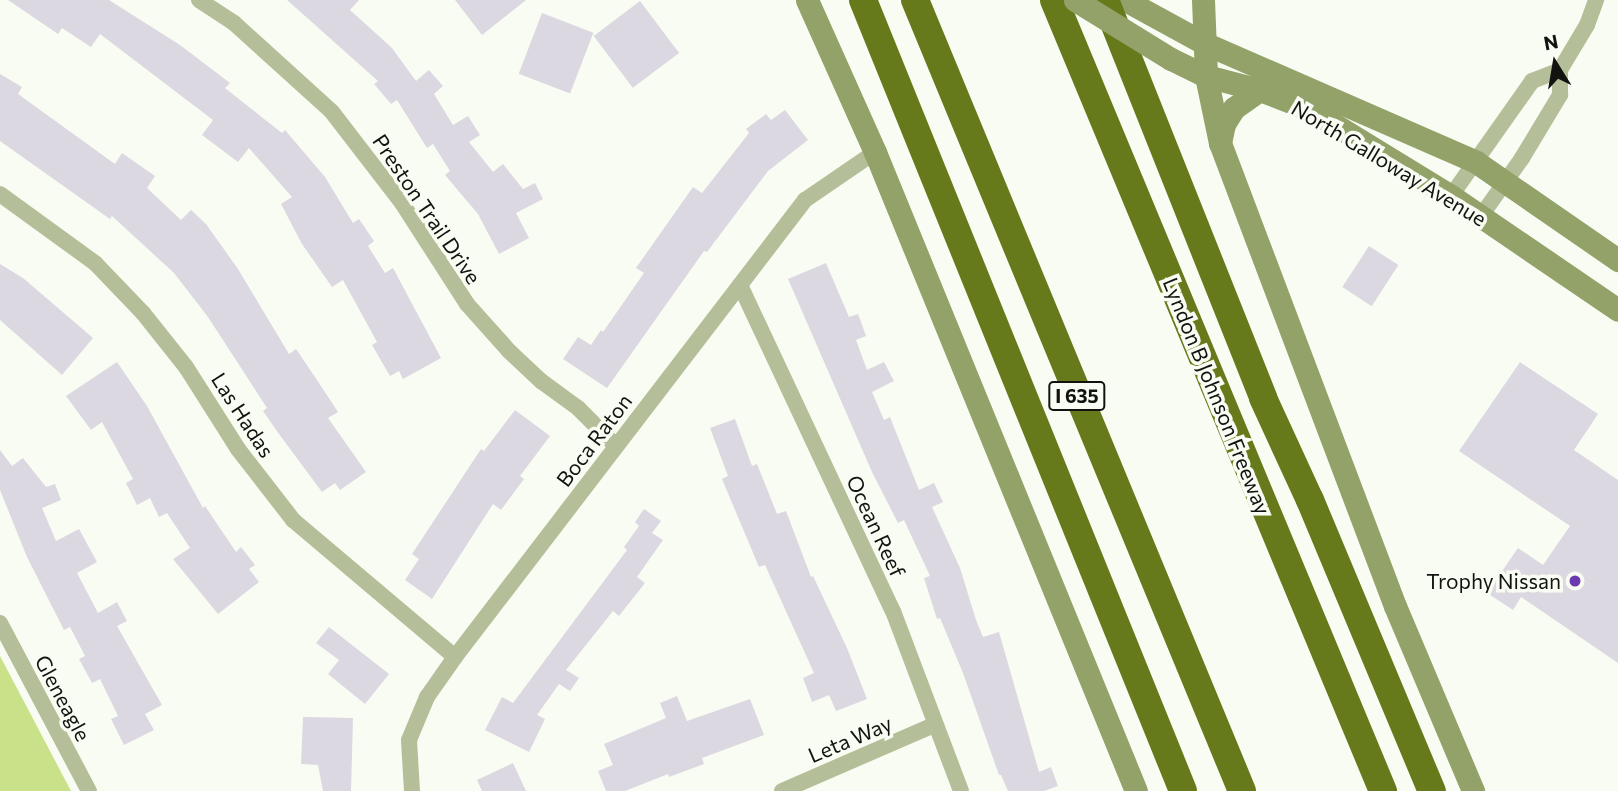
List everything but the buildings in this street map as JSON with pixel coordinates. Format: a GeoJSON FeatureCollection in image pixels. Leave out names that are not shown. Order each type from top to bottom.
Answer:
{"type":"FeatureCollection","features":[{"type":"Feature","properties":{"kind":"highway"},"geometry":{"type":"LineString","coordinates":[[863,0],[888,55],[953,228],[1183,791]]}},
{"type":"Feature","properties":{"kind":"highway","name":"I 635"},"geometry":{"type":"LineString","coordinates":[[915,0],[1242,791]]}},
{"type":"Feature","properties":{"kind":"highway","name":"Lyndon B Johnson Freeway"},"geometry":{"type":"LineString","coordinates":[[1054,0],[1383,791]]}},
{"type":"Feature","properties":{"kind":"highway"},"geometry":{"type":"LineString","coordinates":[[1105,0],[1263,398],[1310,500],[1432,791]]}},
{"type":"Feature","properties":{"kind":"main road"},"geometry":{"type":"LineString","coordinates":[[807,0],[875,152],[1136,791]]}},
{"type":"Feature","properties":{"kind":"main road","name":"North Galloway Avenue"},"geometry":{"type":"LineString","coordinates":[[1075,0],[1171,60],[1206,76],[1260,90],[1309,109],[1451,196],[1618,310]]}},
{"type":"Feature","properties":{"kind":"main road","name":"North Galloway Avenue"},"geometry":{"type":"LineString","coordinates":[[1125,0],[1158,21],[1204,43],[1476,162],[1618,260]]}},
{"type":"Feature","properties":{"kind":"main road"},"geometry":{"type":"LineString","coordinates":[[1203,0],[1206,76],[1220,143],[1395,606],[1473,791]]}},
{"type":"Feature","properties":{"kind":"main road"},"geometry":{"type":"LineString","coordinates":[[1220,143],[1224,124],[1234,108],[1260,90]]}},
{"type":"Feature","properties":{"kind":"street","name":"Preston Trail Drive"},"geometry":{"type":"LineString","coordinates":[[199,0],[234,23],[332,112],[402,203],[467,304],[509,351],[541,381],[578,408],[616,446]]}},
{"type":"Feature","properties":{"kind":"street"},"geometry":{"type":"LineString","coordinates":[[1480,216],[1560,95],[1559,70],[1587,25],[1596,0]]}},
{"type":"Feature","properties":{"kind":"street"},"geometry":{"type":"LineString","coordinates":[[1451,196],[1532,81],[1559,70]]}},
{"type":"Feature","properties":{"kind":"street","name":"Boca Raton"},"geometry":{"type":"LineString","coordinates":[[412,791],[409,740],[427,697],[455,657],[805,200],[875,152]]}},
{"type":"Feature","properties":{"kind":"street","name":"Las Hadas"},"geometry":{"type":"LineString","coordinates":[[0,194],[95,263],[143,313],[186,367],[238,449],[293,520],[455,657]]}},
{"type":"Feature","properties":{"kind":"street","name":"Ocean Reef"},"geometry":{"type":"LineString","coordinates":[[740,285],[893,611],[961,791]]}},
{"type":"Feature","properties":{"kind":"street","name":"Gleneagle"},"geometry":{"type":"LineString","coordinates":[[0,624],[89,791]]}},
{"type":"Feature","properties":{"kind":"street","name":"Leta Way"},"geometry":{"type":"LineString","coordinates":[[782,791],[934,725]]}},
{"type":"Feature","properties":{"kind":"green space"},"geometry":{"type":"Polygon","coordinates":[[[0,656],[71,791],[0,791],[0,656]]]}},
{"type":"Feature","properties":{"kind":"place","name":"Trophy Nissan"},"geometry":{"type":"Point","coordinates":[1575,581]}}]}
